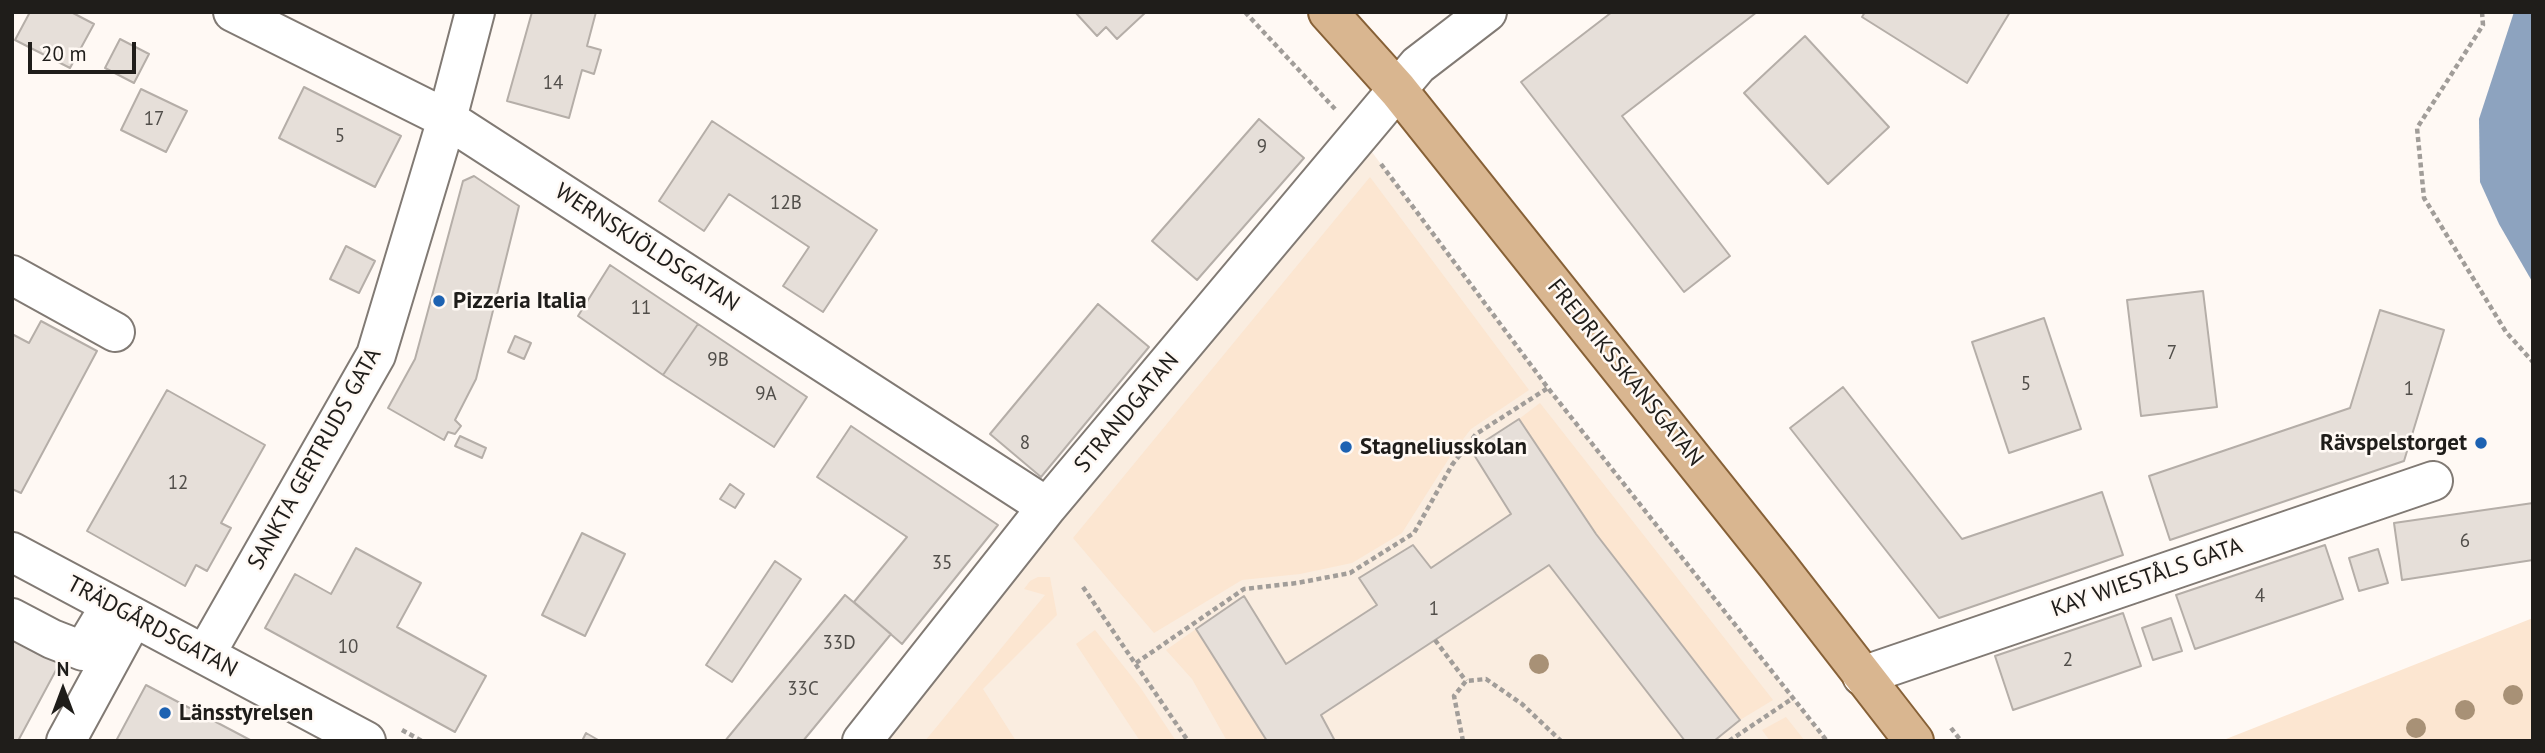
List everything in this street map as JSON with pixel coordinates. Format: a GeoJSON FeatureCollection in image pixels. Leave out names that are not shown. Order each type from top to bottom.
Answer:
{"type":"FeatureCollection","features":[{"type":"Feature","properties":{"kind":"main road","name":"FREDRIKSSKANSGATAN"},"geometry":{"type":"LineString","coordinates":[[1328,12],[1398,90],[1779,567],[1914,741]]}},
{"type":"Feature","properties":{"kind":"street","name":"WERNSKJÖLDSGATAN"},"geometry":{"type":"LineString","coordinates":[[233,12],[447,119],[1047,507]]}},
{"type":"Feature","properties":{"kind":"street","name":"SANKTA GERTRUDS GATA"},"geometry":{"type":"LineString","coordinates":[[205,655],[376,355],[447,119],[475,12]]}},
{"type":"Feature","properties":{"kind":"street","name":"STRANDGATAN"},"geometry":{"type":"LineString","coordinates":[[862,741],[1047,507],[1418,65],[1487,12]]}},
{"type":"Feature","properties":{"kind":"street"},"geometry":{"type":"LineString","coordinates":[[12,275],[115,332]]}},
{"type":"Feature","properties":{"kind":"street","name":"KAY WIESTÅLS GATA"},"geometry":{"type":"LineString","coordinates":[[1862,676],[2433,481]]}},
{"type":"Feature","properties":{"kind":"street","name":"TRÄDGÅRDSGATAN"},"geometry":{"type":"LineString","coordinates":[[12,552],[366,741]]}},
{"type":"Feature","properties":{"kind":"street"},"geometry":{"type":"LineString","coordinates":[[12,618],[52,639],[83,651],[122,612]]}},
{"type":"Feature","properties":{"kind":"street"},"geometry":{"type":"LineString","coordinates":[[66,741],[122,612]]}},
{"type":"Feature","properties":{"kind":"path"},"geometry":{"type":"LineString","coordinates":[[1245,12],[1360,136],[1548,388],[1826,741]]}},
{"type":"Feature","properties":{"kind":"path"},"geometry":{"type":"LineString","coordinates":[[2482,12],[2483,25],[2417,128],[2424,198],[2506,332],[2533,362]]}},
{"type":"Feature","properties":{"kind":"path"},"geometry":{"type":"LineString","coordinates":[[1136,663],[1244,589],[1350,573],[1414,533],[1452,465],[1476,434],[1548,388]]}},
{"type":"Feature","properties":{"kind":"path"},"geometry":{"type":"LineString","coordinates":[[1083,587],[1188,741]]}},
{"type":"Feature","properties":{"kind":"path"},"geometry":{"type":"LineString","coordinates":[[1435,640],[1466,681]]}},
{"type":"Feature","properties":{"kind":"path"},"geometry":{"type":"LineString","coordinates":[[1463,741],[1454,696],[1466,681],[1486,679],[1522,704],[1562,741]]}},
{"type":"Feature","properties":{"kind":"path"},"geometry":{"type":"LineString","coordinates":[[1729,741],[1793,698]]}},
{"type":"Feature","properties":{"kind":"shaded area","name":"Stagneliusskolan"},"geometry":{"type":"Polygon","coordinates":[[[1360,136],[1548,388],[1827,741],[862,741],[1360,136]]]}},
{"type":"Feature","properties":{"kind":"shaded area"},"geometry":{"type":"Polygon","coordinates":[[[1370,177],[1529,390],[1471,429],[1453,452],[1402,533],[1352,563],[1300,574],[1242,580],[1154,633],[1073,538],[1370,177]]]}},
{"type":"Feature","properties":{"kind":"shaded area"},"geometry":{"type":"Polygon","coordinates":[[[1540,403],[1773,700],[1740,720],[1596,534],[1519,419],[1540,403]]]}},
{"type":"Feature","properties":{"kind":"shaded area"},"geometry":{"type":"Polygon","coordinates":[[[1038,577],[1050,577],[1057,615],[983,689],[1016,741],[925,741],[1045,595],[1024,589],[1030,581],[1038,577]]]}},
{"type":"Feature","properties":{"kind":"shaded area"},"geometry":{"type":"Polygon","coordinates":[[[2533,618],[2533,741],[2221,741],[2533,618]]]}},
{"type":"Feature","properties":{"kind":"shaded area"},"geometry":{"type":"Polygon","coordinates":[[[1196,629],[1267,741],[1227,741],[1192,679],[1166,650],[1196,629]]]}},
{"type":"Feature","properties":{"kind":"shaded area"},"geometry":{"type":"Polygon","coordinates":[[[1095,630],[1140,687],[1176,741],[1140,741],[1076,644],[1095,630]]]}},
{"type":"Feature","properties":{"kind":"shaded area"},"geometry":{"type":"Polygon","coordinates":[[[1786,717],[1805,741],[1770,741],[1762,730],[1786,717]]]}},
{"type":"Feature","properties":{"kind":"water"},"geometry":{"type":"Polygon","coordinates":[[[2514,12],[2533,12],[2533,283],[2499,224],[2480,182],[2479,119],[2514,12]]]}},
{"type":"Feature","properties":{"kind":"building"},"geometry":{"type":"Polygon","coordinates":[[[30,12],[71,12],[94,24],[70,68],[15,40],[30,12]]]}},
{"type":"Feature","properties":{"kind":"building"},"geometry":{"type":"Polygon","coordinates":[[[532,12],[596,12],[587,46],[601,50],[594,74],[582,70],[569,118],[507,101],[532,12]]]}},
{"type":"Feature","properties":{"kind":"building"},"geometry":{"type":"Polygon","coordinates":[[[1075,12],[1146,12],[1117,39],[1106,27],[1097,36],[1075,12]]]}},
{"type":"Feature","properties":{"kind":"building"},"geometry":{"type":"Polygon","coordinates":[[[1612,12],[1757,12],[1622,116],[1730,256],[1684,292],[1521,82],[1612,12]]]}},
{"type":"Feature","properties":{"kind":"building"},"geometry":{"type":"Polygon","coordinates":[[[1865,12],[2010,12],[1967,83],[1862,17],[1865,12]]]}},
{"type":"Feature","properties":{"kind":"building"},"geometry":{"type":"Polygon","coordinates":[[[1805,36],[1889,127],[1828,184],[1744,93],[1805,36]]]}},
{"type":"Feature","properties":{"kind":"building"},"geometry":{"type":"Polygon","coordinates":[[[120,39],[149,54],[134,83],[105,68],[120,39]]]}},
{"type":"Feature","properties":{"kind":"building"},"geometry":{"type":"Polygon","coordinates":[[[304,87],[401,136],[375,187],[279,138],[304,87]]]}},
{"type":"Feature","properties":{"kind":"building"},"geometry":{"type":"Polygon","coordinates":[[[141,89],[187,111],[166,152],[121,130],[141,89]]]}},
{"type":"Feature","properties":{"kind":"building"},"geometry":{"type":"Polygon","coordinates":[[[1259,119],[1304,158],[1197,280],[1152,241],[1259,119]]]}},
{"type":"Feature","properties":{"kind":"building"},"geometry":{"type":"Polygon","coordinates":[[[712,121],[877,230],[823,312],[783,286],[809,247],[729,194],[704,231],[659,201],[712,121]]]}},
{"type":"Feature","properties":{"kind":"building"},"geometry":{"type":"Polygon","coordinates":[[[474,176],[519,206],[476,379],[455,420],[461,426],[455,434],[448,432],[444,440],[388,408],[415,359],[463,181],[474,176]]]}},
{"type":"Feature","properties":{"kind":"building"},"geometry":{"type":"Polygon","coordinates":[[[346,246],[375,261],[359,293],[330,279],[346,246]]]}},
{"type":"Feature","properties":{"kind":"building"},"geometry":{"type":"Polygon","coordinates":[[[610,265],[698,324],[663,375],[578,316],[610,265]]]}},
{"type":"Feature","properties":{"kind":"building"},"geometry":{"type":"Polygon","coordinates":[[[2203,291],[2217,407],[2141,416],[2127,300],[2203,291]]]}},
{"type":"Feature","properties":{"kind":"building"},"geometry":{"type":"Polygon","coordinates":[[[1098,304],[1149,347],[1041,477],[990,434],[1098,304]]]}},
{"type":"Feature","properties":{"kind":"building"},"geometry":{"type":"Polygon","coordinates":[[[2380,310],[2444,330],[2404,461],[2170,540],[2149,476],[2350,408],[2380,310]]]}},
{"type":"Feature","properties":{"kind":"building"},"geometry":{"type":"Polygon","coordinates":[[[2044,318],[2081,429],[2009,453],[1972,342],[2044,318]]]}},
{"type":"Feature","properties":{"kind":"building"},"geometry":{"type":"Polygon","coordinates":[[[41,321],[97,351],[21,493],[12,489],[12,334],[29,343],[41,321]]]}},
{"type":"Feature","properties":{"kind":"building"},"geometry":{"type":"Polygon","coordinates":[[[698,324],[807,397],[774,447],[663,375],[698,324]]]}},
{"type":"Feature","properties":{"kind":"building"},"geometry":{"type":"Polygon","coordinates":[[[515,336],[531,343],[524,359],[508,352],[515,336]]]}},
{"type":"Feature","properties":{"kind":"building"},"geometry":{"type":"Polygon","coordinates":[[[1843,387],[1962,539],[2102,492],[2123,555],[1939,618],[1790,428],[1843,387]]]}},
{"type":"Feature","properties":{"kind":"building"},"geometry":{"type":"Polygon","coordinates":[[[167,390],[265,445],[221,523],[231,528],[207,571],[196,565],[185,586],[87,531],[167,390]]]}},
{"type":"Feature","properties":{"kind":"building","name":"Stagneliusskolan"},"geometry":{"type":"Polygon","coordinates":[[[1519,419],[1596,534],[1740,720],[1714,741],[1685,741],[1549,565],[1321,715],[1335,741],[1267,741],[1196,629],[1244,596],[1286,664],[1377,605],[1359,578],[1413,545],[1431,568],[1511,514],[1471,450],[1519,419]]]}},
{"type":"Feature","properties":{"kind":"building"},"geometry":{"type":"Polygon","coordinates":[[[851,426],[998,525],[902,644],[854,602],[907,537],[817,477],[851,426]]]}},
{"type":"Feature","properties":{"kind":"building"},"geometry":{"type":"Polygon","coordinates":[[[460,436],[486,448],[482,458],[455,446],[460,436]]]}},
{"type":"Feature","properties":{"kind":"building"},"geometry":{"type":"Polygon","coordinates":[[[730,484],[744,494],[735,508],[720,499],[730,484]]]}},
{"type":"Feature","properties":{"kind":"building"},"geometry":{"type":"Polygon","coordinates":[[[2533,503],[2533,560],[2402,580],[2394,523],[2533,503]]]}},
{"type":"Feature","properties":{"kind":"building"},"geometry":{"type":"Polygon","coordinates":[[[582,533],[625,554],[585,636],[542,615],[582,533]]]}},
{"type":"Feature","properties":{"kind":"building"},"geometry":{"type":"Polygon","coordinates":[[[2325,545],[2343,599],[2195,649],[2176,595],[2325,545]]]}},
{"type":"Feature","properties":{"kind":"building"},"geometry":{"type":"Polygon","coordinates":[[[356,548],[421,583],[397,627],[486,676],[455,732],[265,628],[295,574],[331,594],[356,548]]]}},
{"type":"Feature","properties":{"kind":"building"},"geometry":{"type":"Polygon","coordinates":[[[2378,549],[2388,583],[2359,591],[2349,558],[2378,549]]]}},
{"type":"Feature","properties":{"kind":"building"},"geometry":{"type":"Polygon","coordinates":[[[775,561],[801,579],[732,682],[706,665],[775,561]]]}},
{"type":"Feature","properties":{"kind":"building"},"geometry":{"type":"Polygon","coordinates":[[[845,595],[891,634],[803,741],[725,741],[845,595]]]}},
{"type":"Feature","properties":{"kind":"building"},"geometry":{"type":"Polygon","coordinates":[[[2123,613],[2141,666],[2013,710],[1995,656],[2123,613]]]}},
{"type":"Feature","properties":{"kind":"building"},"geometry":{"type":"Polygon","coordinates":[[[2171,618],[2182,651],[2153,660],[2142,628],[2171,618]]]}},
{"type":"Feature","properties":{"kind":"building"},"geometry":{"type":"Polygon","coordinates":[[[12,632],[62,659],[18,741],[12,741],[12,632]]]}},
{"type":"Feature","properties":{"kind":"building","name":"Länsstyrelsen"},"geometry":{"type":"Polygon","coordinates":[[[146,685],[252,741],[116,741],[146,685]]]}},
{"type":"Feature","properties":{"kind":"building"},"geometry":{"type":"Polygon","coordinates":[[[586,733],[600,741],[582,741],[586,733]]]}},
{"type":"Feature","properties":{"kind":"place","name":"Pizzeria Italia"},"geometry":{"type":"Point","coordinates":[439,301]}},
{"type":"Feature","properties":{"kind":"place","name":"Rävspelstorget"},"geometry":{"type":"Point","coordinates":[2481,443]}},
{"type":"Feature","properties":{"kind":"place","name":"Stagneliusskolan"},"geometry":{"type":"Point","coordinates":[1346,447]}},
{"type":"Feature","properties":{"kind":"place","name":"Länsstyrelsen"},"geometry":{"type":"Point","coordinates":[165,713]}}]}
